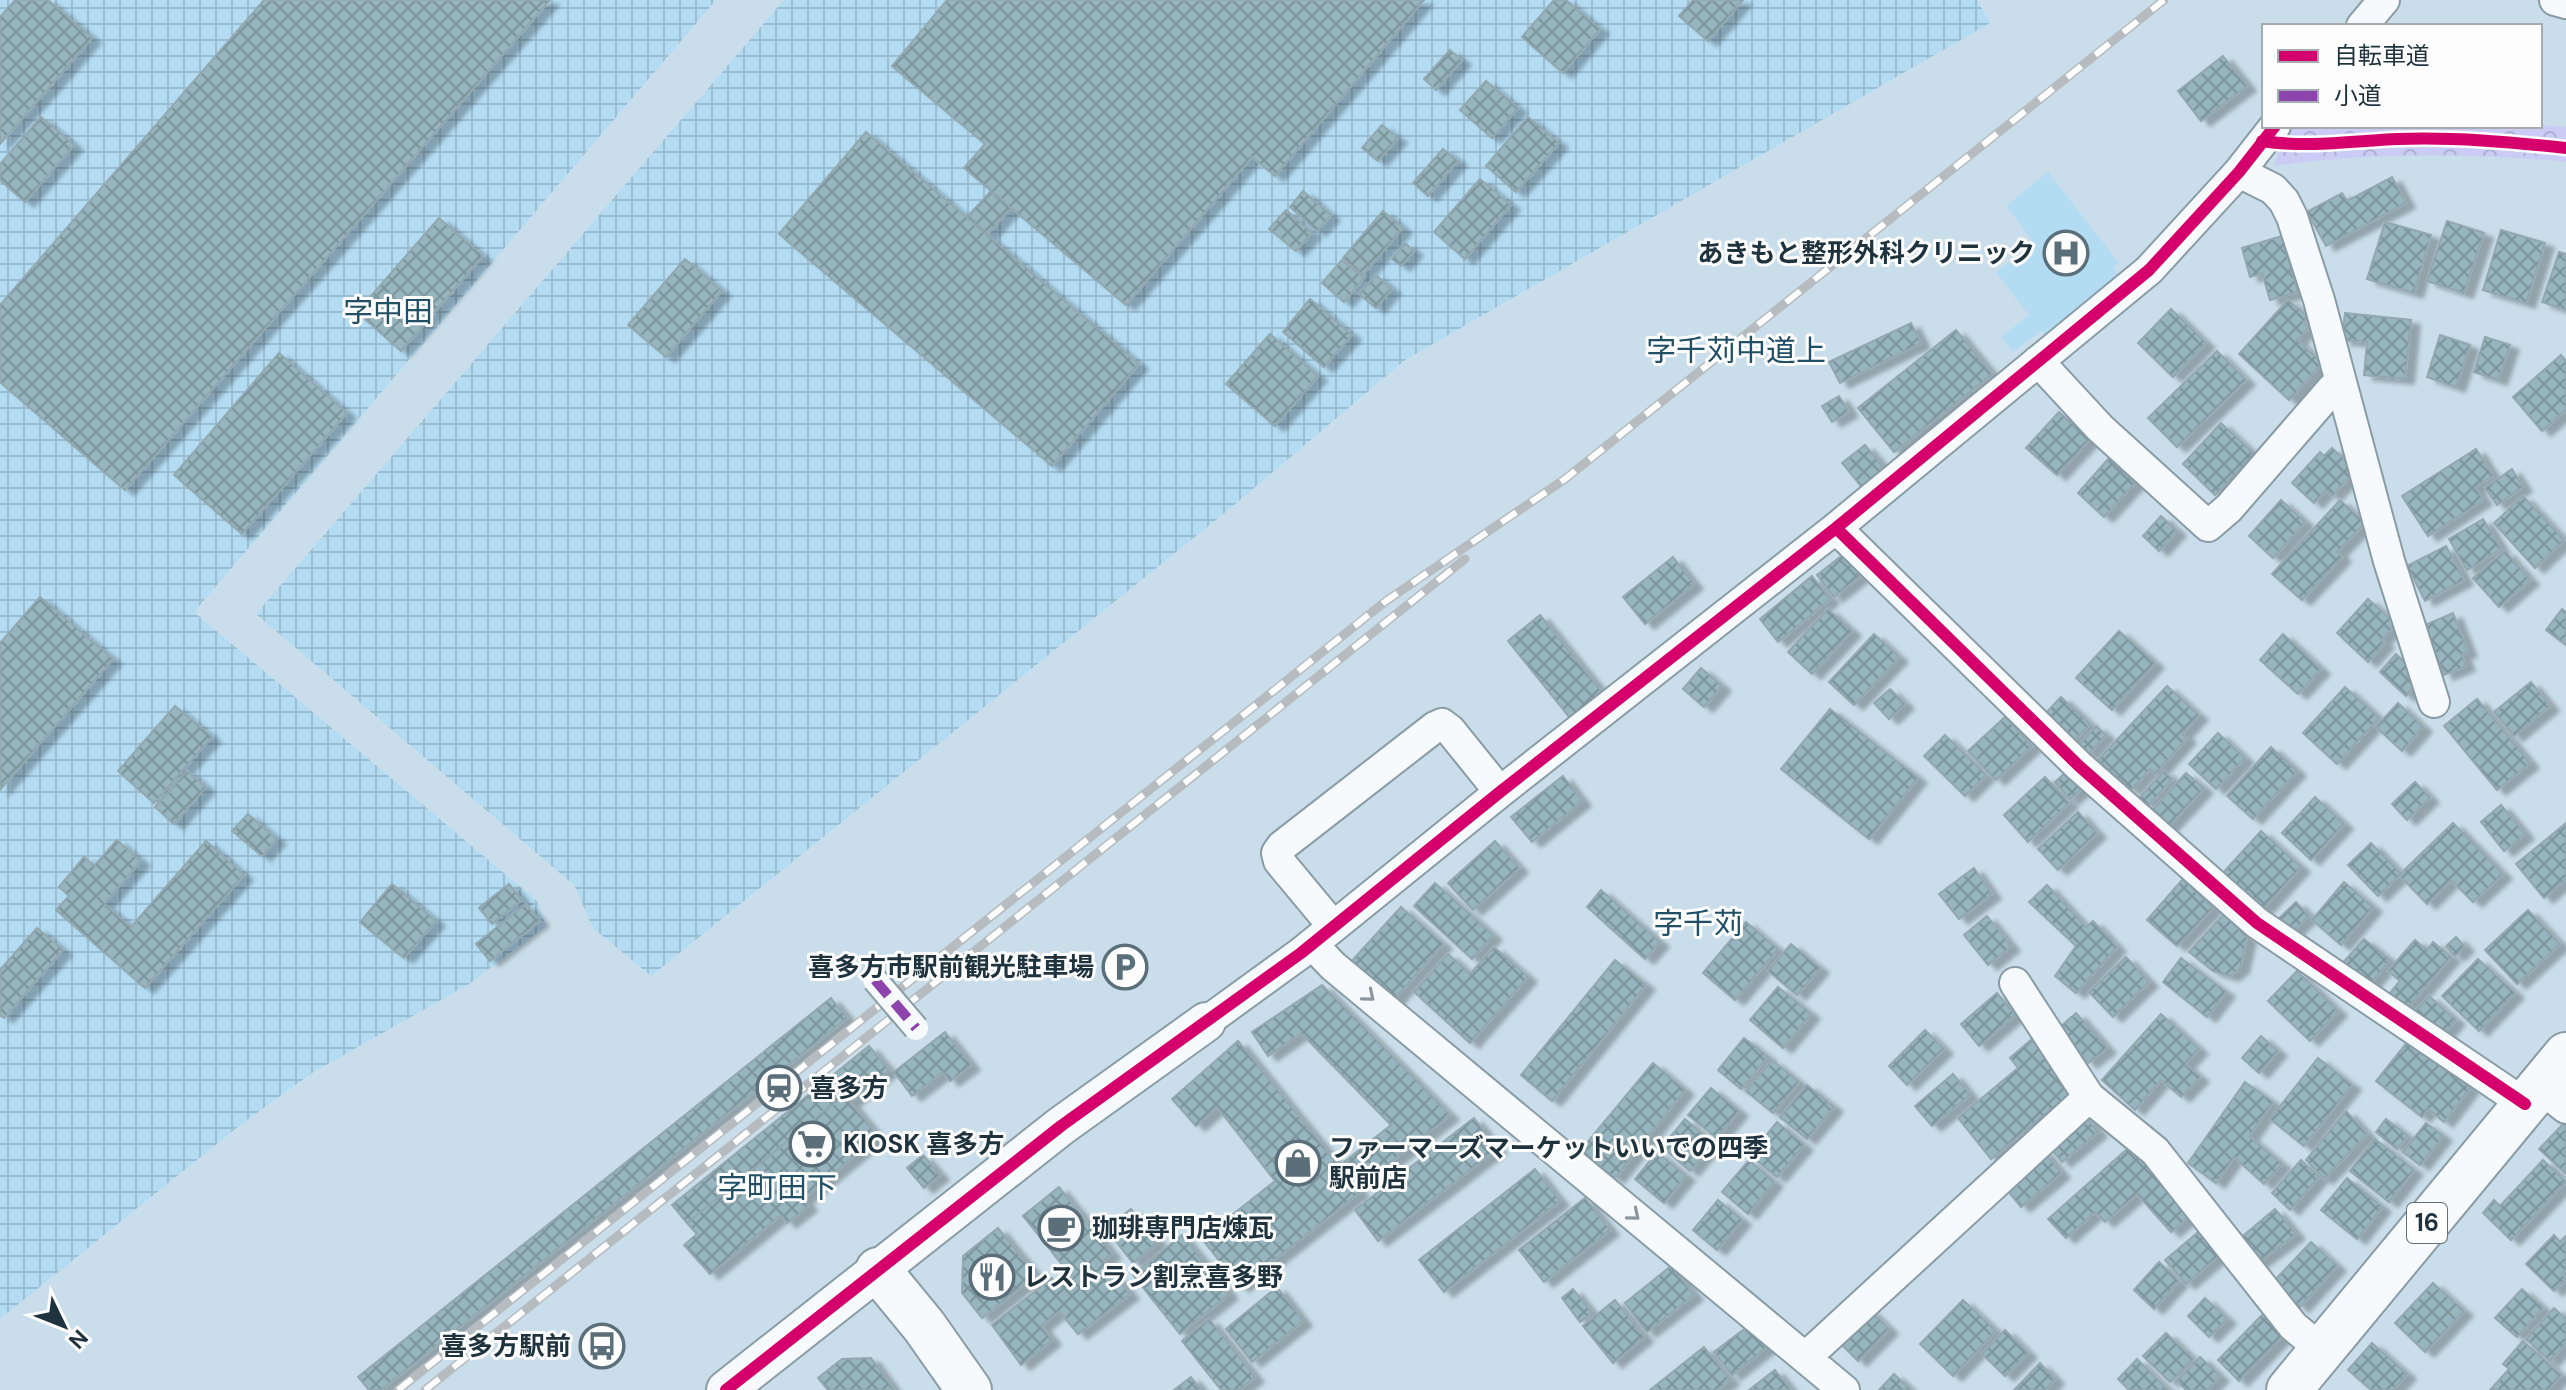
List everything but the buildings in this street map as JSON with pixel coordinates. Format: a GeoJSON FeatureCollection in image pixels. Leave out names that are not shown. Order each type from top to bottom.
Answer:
{"type":"FeatureCollection","features":[{"type":"Feature","properties":{"kind":"main road","name":"16"},"geometry":{"type":"LineString","coordinates":[[2289,1390],[2549,1088]]}},
{"type":"Feature","properties":{"kind":"main road"},"geometry":{"type":"LineString","coordinates":[[878,1270],[924,1326],[969,1390]]}},
{"type":"Feature","properties":{"kind":"street"},"geometry":{"type":"LineString","coordinates":[[2364,24],[2384,0]]}},
{"type":"Feature","properties":{"kind":"street"},"geometry":{"type":"LineString","coordinates":[[2555,0],[2566,3]]}},
{"type":"Feature","properties":{"kind":"street"},"geometry":{"type":"LineString","coordinates":[[726,1390],[1061,1126],[1322,935],[1836,528],[2149,270],[2239,172],[2273,128]]}},
{"type":"Feature","properties":{"kind":"street"},"geometry":{"type":"LineString","coordinates":[[2239,172],[2273,189],[2284,201],[2319,300],[2389,561],[2434,702]]}},
{"type":"Feature","properties":{"kind":"street"},"geometry":{"type":"LineString","coordinates":[[2038,361],[2100,428],[2208,526],[2229,508],[2332,389],[2342,388]]}},
{"type":"Feature","properties":{"kind":"street"},"geometry":{"type":"LineString","coordinates":[[1836,528],[2079,766],[2257,923],[2549,1088]]}},
{"type":"Feature","properties":{"kind":"street"},"geometry":{"type":"LineString","coordinates":[[1500,792],[1442,724],[1282,846],[1277,853],[1279,861],[1322,935],[1333,966],[1844,1390]]}},
{"type":"Feature","properties":{"kind":"street"},"geometry":{"type":"LineString","coordinates":[[875,980],[916,1028]]}},
{"type":"Feature","properties":{"kind":"street"},"geometry":{"type":"LineString","coordinates":[[2015,983],[2089,1097],[2155,1151],[2293,1326],[2322,1350]]}},
{"type":"Feature","properties":{"kind":"street"},"geometry":{"type":"LineString","coordinates":[[1806,1357],[2089,1097]]}},
{"type":"Feature","properties":{"kind":"shaded area"},"geometry":{"type":"Polygon","coordinates":[[[0,0],[716,0],[194,612],[537,901],[546,926],[469,984],[312,1073],[239,1126],[0,1319],[0,0]]]}},
{"type":"Feature","properties":{"kind":"shaded area"},"geometry":{"type":"Polygon","coordinates":[[[784,0],[1977,0],[1990,23],[1405,360],[1227,511],[651,976],[593,928],[574,885],[256,614],[784,0]]]}},
{"type":"Feature","properties":{"kind":"shaded area","name":"あきもと整形外科クリニック"},"geometry":{"type":"Polygon","coordinates":[[[2048,172],[2119,263],[2113,268],[2120,277],[2045,335],[2041,331],[2013,352],[2001,337],[2029,315],[1996,272],[2034,243],[2006,206],[2048,172]]]}},
{"type":"Feature","properties":{"kind":"green space"},"geometry":{"type":"Polygon","coordinates":[[[2566,127],[2566,162],[2420,155],[2347,158],[2274,166],[2292,128],[2566,127]]]}},
{"type":"Feature","properties":{"kind":"railway"},"geometry":{"type":"LineString","coordinates":[[398,1390],[1386,601],[1565,479],[2164,0]]}},
{"type":"Feature","properties":{"kind":"railway"},"geometry":{"type":"LineString","coordinates":[[425,1390],[1465,559]]}},
{"type":"Feature","properties":{"kind":"marked path"},"geometry":{"type":"LineString","coordinates":[[875,980],[916,1028]]}},
{"type":"Feature","properties":{"kind":"cycle path"},"geometry":{"type":"LineString","coordinates":[[726,1390],[1061,1126],[1301,953],[1836,528],[2149,270],[2239,172],[2273,128]]}},
{"type":"Feature","properties":{"kind":"cycle path"},"geometry":{"type":"LineString","coordinates":[[2262,141],[2313,144],[2440,139],[2566,148]]}},
{"type":"Feature","properties":{"kind":"cycle path"},"geometry":{"type":"LineString","coordinates":[[1836,528],[2079,766],[2257,923],[2525,1104]]}},
{"type":"Feature","properties":{"kind":"place","name":"あきもと整形外科クリニック"},"geometry":{"type":"Point","coordinates":[2066,253]}},
{"type":"Feature","properties":{"kind":"place","name":"喜多方市駅前観光駐車場"},"geometry":{"type":"Point","coordinates":[1125,967]}},
{"type":"Feature","properties":{"kind":"place","name":"喜多方"},"geometry":{"type":"Point","coordinates":[779,1088]}},
{"type":"Feature","properties":{"kind":"place","name":"KIOSK 喜多方"},"geometry":{"type":"Point","coordinates":[812,1144]}},
{"type":"Feature","properties":{"kind":"place","name":"ファーマーズマーケットいいでの四季 駅前店"},"geometry":{"type":"Point","coordinates":[1298,1163]}},
{"type":"Feature","properties":{"kind":"place","name":"珈琲専門店煉瓦"},"geometry":{"type":"Point","coordinates":[1061,1228]}},
{"type":"Feature","properties":{"kind":"place","name":"レストラン割烹喜多野"},"geometry":{"type":"Point","coordinates":[992,1277]}},
{"type":"Feature","properties":{"kind":"place","name":"喜多方駅前"},"geometry":{"type":"Point","coordinates":[602,1346]}},
{"type":"Feature","properties":{"kind":"district","name":"字中田"},"geometry":{"type":"Point","coordinates":[388,312]}},
{"type":"Feature","properties":{"kind":"district","name":"字千苅中道上"},"geometry":{"type":"Point","coordinates":[1736,351]}},
{"type":"Feature","properties":{"kind":"district","name":"字千苅"},"geometry":{"type":"Point","coordinates":[1698,924]}},
{"type":"Feature","properties":{"kind":"district","name":"字町田下"},"geometry":{"type":"Point","coordinates":[777,1188]}}]}
